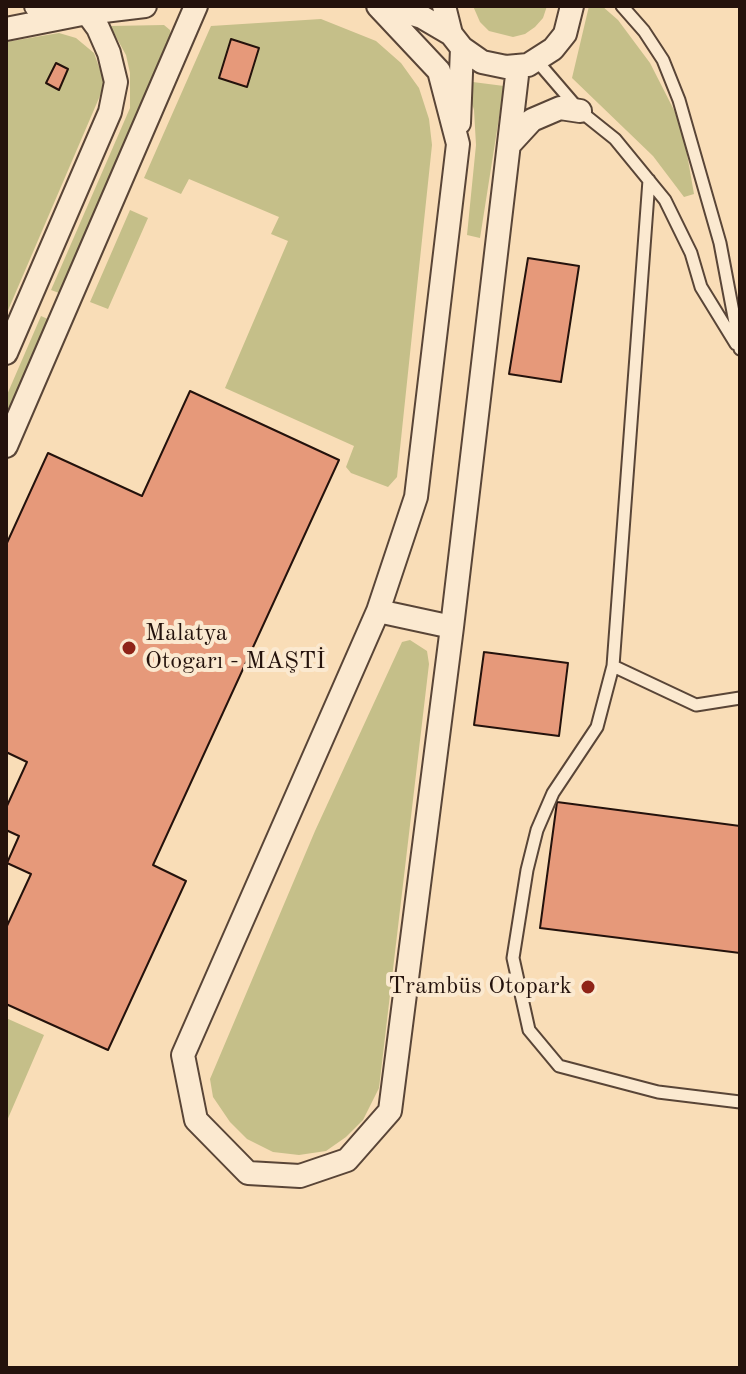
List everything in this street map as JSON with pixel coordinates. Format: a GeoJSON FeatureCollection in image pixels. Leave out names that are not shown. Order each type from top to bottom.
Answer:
{"type":"FeatureCollection","features":[{"type":"Feature","properties":{"kind":"street"},"geometry":{"type":"LineString","coordinates":[[6,353],[110,112],[116,82],[109,53],[98,28],[87,13],[36,6]]}},
{"type":"Feature","properties":{"kind":"street"},"geometry":{"type":"LineString","coordinates":[[6,29],[87,13],[145,6]]}},
{"type":"Feature","properties":{"kind":"street"},"geometry":{"type":"LineString","coordinates":[[6,446],[196,6]]}},
{"type":"Feature","properties":{"kind":"street"},"geometry":{"type":"LineString","coordinates":[[378,6],[439,71],[458,144]]}},
{"type":"Feature","properties":{"kind":"street"},"geometry":{"type":"LineString","coordinates":[[387,6],[422,17],[482,62],[506,67],[527,64],[553,49],[565,34],[572,6]]}},
{"type":"Feature","properties":{"kind":"street"},"geometry":{"type":"LineString","coordinates":[[444,6],[457,41],[458,144],[416,497],[378,611],[183,1055],[196,1120],[248,1173],[300,1176],[347,1160],[390,1111],[452,627],[501,191],[527,64]]}},
{"type":"Feature","properties":{"kind":"street"},"geometry":{"type":"LineString","coordinates":[[509,145],[532,120],[560,108],[580,111]]}},
{"type":"Feature","properties":{"kind":"street"},"geometry":{"type":"LineString","coordinates":[[30,297],[65,311]]}},
{"type":"Feature","properties":{"kind":"street"},"geometry":{"type":"LineString","coordinates":[[378,611],[452,627]]}},
{"type":"Feature","properties":{"kind":"lane"},"geometry":{"type":"LineString","coordinates":[[622,6],[644,31],[663,60],[679,100],[720,243],[740,350]]}},
{"type":"Feature","properties":{"kind":"lane"},"geometry":{"type":"LineString","coordinates":[[527,64],[615,139],[665,200],[691,253],[701,287],[740,350]]}},
{"type":"Feature","properties":{"kind":"lane"},"geometry":{"type":"LineString","coordinates":[[649,180],[613,666],[597,727],[553,793],[537,830],[527,870],[513,958],[529,1030],[559,1066],[658,1092],[740,1102]]}},
{"type":"Feature","properties":{"kind":"lane"},"geometry":{"type":"LineString","coordinates":[[613,666],[696,705],[740,698]]}},
{"type":"Feature","properties":{"kind":"shaded area"},"geometry":{"type":"Polygon","coordinates":[[[473,6],[547,6],[543,18],[535,27],[513,37],[489,31],[480,22],[473,6]]]}},
{"type":"Feature","properties":{"kind":"shaded area"},"geometry":{"type":"Polygon","coordinates":[[[589,6],[602,6],[618,20],[650,63],[684,137],[694,194],[684,197],[653,156],[572,78],[589,6]]]}},
{"type":"Feature","properties":{"kind":"shaded area"},"geometry":{"type":"Polygon","coordinates":[[[321,19],[376,41],[401,63],[419,88],[429,119],[432,145],[397,477],[388,487],[351,473],[346,467],[354,446],[225,388],[288,241],[271,234],[279,217],[189,179],[181,194],[144,178],[211,26],[321,19]]]}},
{"type":"Feature","properties":{"kind":"shaded area"},"geometry":{"type":"Polygon","coordinates":[[[164,25],[170,30],[171,37],[59,293],[51,290],[130,108],[130,73],[126,55],[110,26],[164,25]]]}},
{"type":"Feature","properties":{"kind":"shaded area"},"geometry":{"type":"Polygon","coordinates":[[[59,33],[76,38],[94,53],[105,84],[6,315],[6,42],[59,33]]]}},
{"type":"Feature","properties":{"kind":"shaded area"},"geometry":{"type":"Polygon","coordinates":[[[465,81],[504,86],[480,238],[467,235],[476,145],[474,110],[465,81]]]}},
{"type":"Feature","properties":{"kind":"shaded area"},"geometry":{"type":"Polygon","coordinates":[[[130,210],[148,218],[108,309],[90,302],[130,210]]]}},
{"type":"Feature","properties":{"kind":"shaded area"},"geometry":{"type":"Polygon","coordinates":[[[41,316],[50,320],[6,421],[6,397],[41,316]]]}},
{"type":"Feature","properties":{"kind":"shaded area"},"geometry":{"type":"Polygon","coordinates":[[[410,640],[427,651],[429,664],[379,1088],[363,1120],[326,1151],[299,1155],[273,1152],[247,1139],[230,1122],[213,1097],[210,1079],[315,831],[402,642],[410,640]]]}},
{"type":"Feature","properties":{"kind":"shaded area"},"geometry":{"type":"Polygon","coordinates":[[[6,1018],[44,1035],[6,1123],[6,1018]]]}},
{"type":"Feature","properties":{"kind":"building"},"geometry":{"type":"Polygon","coordinates":[[[231,39],[259,48],[247,87],[219,78],[231,39]]]}},
{"type":"Feature","properties":{"kind":"building"},"geometry":{"type":"Polygon","coordinates":[[[56,63],[68,69],[59,90],[46,83],[56,63]]]}},
{"type":"Feature","properties":{"kind":"building"},"geometry":{"type":"Polygon","coordinates":[[[528,258],[579,266],[561,382],[509,374],[528,258]]]}},
{"type":"Feature","properties":{"kind":"building","name":"Malatya Otogarı - MAŞTİ"},"geometry":{"type":"Polygon","coordinates":[[[190,391],[339,460],[153,865],[186,881],[108,1050],[6,1004],[6,928],[31,874],[7,863],[19,836],[6,830],[6,808],[27,762],[6,752],[6,545],[48,453],[142,496],[190,391]]]}},
{"type":"Feature","properties":{"kind":"building"},"geometry":{"type":"Polygon","coordinates":[[[484,652],[568,663],[559,736],[474,725],[484,652]]]}},
{"type":"Feature","properties":{"kind":"building"},"geometry":{"type":"Polygon","coordinates":[[[557,802],[740,826],[740,953],[540,928],[557,802]]]}},
{"type":"Feature","properties":{"kind":"place","name":"Malatya Otogarı - MAŞTİ"},"geometry":{"type":"Point","coordinates":[129,648]}},
{"type":"Feature","properties":{"kind":"place","name":"Trambüs Otopark"},"geometry":{"type":"Point","coordinates":[588,987]}}]}
